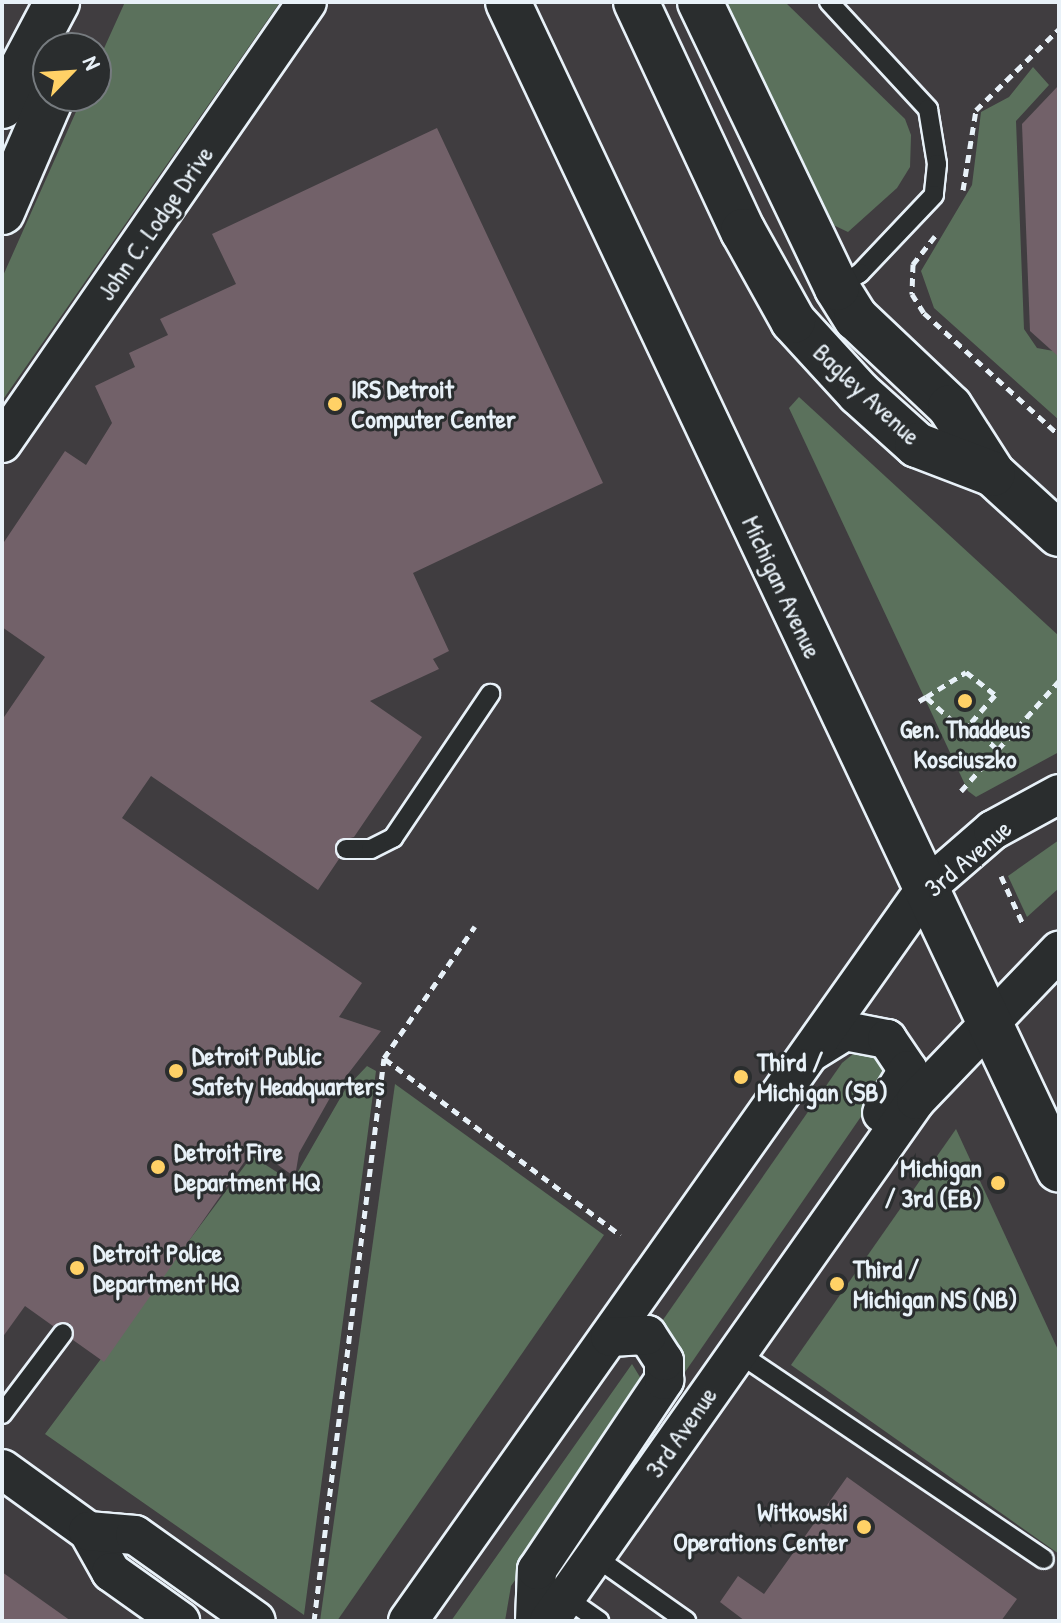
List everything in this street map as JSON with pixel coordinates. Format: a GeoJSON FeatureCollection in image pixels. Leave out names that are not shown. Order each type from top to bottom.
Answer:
{"type":"FeatureCollection","features":[{"type":"Feature","properties":{"kind":"main road"},"geometry":{"type":"LineString","coordinates":[[2,106],[57,2]]}},
{"type":"Feature","properties":{"kind":"main road"},"geometry":{"type":"LineString","coordinates":[[71,32],[74,2]]}},
{"type":"Feature","properties":{"kind":"main road","name":"Michigan Avenue"},"geometry":{"type":"LineString","coordinates":[[508,2],[1059,1170]]}},
{"type":"Feature","properties":{"kind":"main road","name":"Bagley Avenue"},"geometry":{"type":"LineString","coordinates":[[636,2],[743,231],[793,321],[848,382],[917,445],[993,474]]}},
{"type":"Feature","properties":{"kind":"main road","name":"Bagley Avenue"},"geometry":{"type":"LineString","coordinates":[[700,2],[837,288],[856,318],[950,407],[993,474],[1059,534]]}},
{"type":"Feature","properties":{"kind":"main road"},"geometry":{"type":"LineString","coordinates":[[2,212],[45,112]]}},
{"type":"Feature","properties":{"kind":"street","name":"John C. Lodge Drive"},"geometry":{"type":"LineString","coordinates":[[2,443],[307,2]]}},
{"type":"Feature","properties":{"kind":"street","name":"3rd Avenue"},"geometry":{"type":"LineString","coordinates":[[416,1614],[926,888],[993,830],[1059,794]]}},
{"type":"Feature","properties":{"kind":"street","name":"3rd Avenue"},"geometry":{"type":"LineString","coordinates":[[557,1609],[935,1074],[1059,951]]}},
{"type":"Feature","properties":{"kind":"street","name":"3rd Avenue"},"geometry":{"type":"LineString","coordinates":[[808,1055],[830,1036],[861,1030],[887,1039],[908,1070],[806,1218],[814,1242]]}},
{"type":"Feature","properties":{"kind":"street","name":"3rd Avenue"},"geometry":{"type":"LineString","coordinates":[[535,1621],[537,1570],[664,1380],[664,1361],[647,1335],[610,1337]]}},
{"type":"Feature","properties":{"kind":"street"},"geometry":{"type":"LineString","coordinates":[[2,1469],[88,1531],[111,1572],[180,1621]]}},
{"type":"Feature","properties":{"kind":"street"},"geometry":{"type":"LineString","coordinates":[[88,1531],[135,1535],[256,1621]]}},
{"type":"Feature","properties":{"kind":"lane"},"geometry":{"type":"LineString","coordinates":[[829,2],[928,109],[937,164],[934,195],[860,273],[837,288]]}},
{"type":"Feature","properties":{"kind":"lane"},"geometry":{"type":"LineString","coordinates":[[346,849],[371,849],[393,838],[490,694]]}},
{"type":"Feature","properties":{"kind":"lane"},"geometry":{"type":"LineString","coordinates":[[2,1414],[63,1333]]}},
{"type":"Feature","properties":{"kind":"lane"},"geometry":{"type":"LineString","coordinates":[[737,1352],[1044,1559]]}},
{"type":"Feature","properties":{"kind":"lane"},"geometry":{"type":"LineString","coordinates":[[594,1556],[686,1621]]}},
{"type":"Feature","properties":{"kind":"lane"},"geometry":{"type":"LineString","coordinates":[[669,1609],[681,1593]]}},
{"type":"Feature","properties":{"kind":"lane"},"geometry":{"type":"LineString","coordinates":[[557,1609],[599,1621]]}},
{"type":"Feature","properties":{"kind":"path"},"geometry":{"type":"LineString","coordinates":[[961,195],[976,110],[1059,29]]}},
{"type":"Feature","properties":{"kind":"path"},"geometry":{"type":"LineString","coordinates":[[945,223],[913,264],[912,294],[924,313],[1059,435]]}},
{"type":"Feature","properties":{"kind":"path"},"geometry":{"type":"LineString","coordinates":[[919,701],[966,672],[995,695],[964,731],[926,697]]}},
{"type":"Feature","properties":{"kind":"path"},"geometry":{"type":"LineString","coordinates":[[961,791],[1059,681]]}},
{"type":"Feature","properties":{"kind":"path"},"geometry":{"type":"LineString","coordinates":[[970,724],[998,750]]}},
{"type":"Feature","properties":{"kind":"path"},"geometry":{"type":"LineString","coordinates":[[1001,876],[1023,924]]}},
{"type":"Feature","properties":{"kind":"path"},"geometry":{"type":"LineString","coordinates":[[314,1621],[384,1058],[475,926]]}},
{"type":"Feature","properties":{"kind":"path"},"geometry":{"type":"LineString","coordinates":[[384,1058],[620,1235]]}},
{"type":"Feature","properties":{"kind":"green space"},"geometry":{"type":"Polygon","coordinates":[[[125,2],[280,2],[2,401],[2,278],[76,112],[112,112],[111,32],[125,2]]]}},
{"type":"Feature","properties":{"kind":"green space"},"geometry":{"type":"Polygon","coordinates":[[[725,2],[785,2],[905,119],[911,135],[910,167],[897,188],[848,232],[829,223],[725,2]]]}},
{"type":"Feature","properties":{"kind":"green space"},"geometry":{"type":"Polygon","coordinates":[[[1033,67],[1049,85],[1016,121],[1024,329],[1037,348],[1059,352],[1059,420],[934,308],[921,271],[972,185],[981,112],[1009,97],[1033,67]]]}},
{"type":"Feature","properties":{"kind":"green space"},"geometry":{"type":"Polygon","coordinates":[[[799,397],[1059,636],[1059,752],[976,797],[968,791],[789,408],[799,397]]]}},
{"type":"Feature","properties":{"kind":"green space"},"geometry":{"type":"Polygon","coordinates":[[[1059,840],[1059,888],[1027,917],[1008,876],[1059,840]]]}},
{"type":"Feature","properties":{"kind":"green space"},"geometry":{"type":"Polygon","coordinates":[[[858,1050],[875,1053],[885,1067],[880,1089],[672,1391],[658,1327],[842,1063],[858,1050]]]}},
{"type":"Feature","properties":{"kind":"green space"},"geometry":{"type":"Polygon","coordinates":[[[367,1066],[376,1071],[304,1615],[45,1434],[252,1156],[292,1182],[346,1088],[367,1066]]]}},
{"type":"Feature","properties":{"kind":"green space"},"geometry":{"type":"Polygon","coordinates":[[[395,1084],[604,1235],[337,1621],[320,1621],[395,1084]]]}},
{"type":"Feature","properties":{"kind":"green space"},"geometry":{"type":"Polygon","coordinates":[[[956,1129],[1059,1352],[1059,1554],[791,1365],[956,1129]]]}},
{"type":"Feature","properties":{"kind":"green space"},"geometry":{"type":"Polygon","coordinates":[[[632,1364],[643,1382],[635,1409],[511,1586],[505,1621],[451,1621],[632,1364]]]}},
{"type":"Feature","properties":{"kind":"building"},"geometry":{"type":"Polygon","coordinates":[[[1059,85],[1059,357],[1030,331],[1022,124],[1059,85]]]}},
{"type":"Feature","properties":{"kind":"building"},"geometry":{"type":"Polygon","coordinates":[[[437,128],[603,483],[413,573],[449,651],[433,659],[439,669],[370,701],[422,737],[354,837],[336,842],[339,859],[318,890],[151,776],[122,818],[362,983],[339,1017],[381,1031],[331,1096],[299,1153],[295,1177],[254,1148],[104,1362],[73,1340],[70,1323],[53,1326],[25,1306],[2,1338],[2,720],[45,657],[2,627],[2,545],[65,451],[86,465],[112,423],[95,386],[135,367],[129,353],[168,335],[160,319],[236,284],[212,234],[437,128]]]}},
{"type":"Feature","properties":{"kind":"building","name":"Witkowski Operations Center"},"geometry":{"type":"Polygon","coordinates":[[[847,1477],[1017,1599],[1001,1621],[745,1621],[720,1602],[738,1576],[764,1594],[847,1477]]]}},
{"type":"Feature","properties":{"kind":"building"},"geometry":{"type":"Polygon","coordinates":[[[2,1572],[71,1621],[2,1621],[2,1572]]]}},
{"type":"Feature","properties":{"kind":"place","name":"IRS Detroit Computer Center"},"geometry":{"type":"Point","coordinates":[335,404]}},
{"type":"Feature","properties":{"kind":"place","name":"Gen. Thaddeus Kosciuszko"},"geometry":{"type":"Point","coordinates":[965,701]}},
{"type":"Feature","properties":{"kind":"place","name":"Detroit Public Safety Headquarters"},"geometry":{"type":"Point","coordinates":[176,1071]}},
{"type":"Feature","properties":{"kind":"place","name":"Third / Michigan (SB)"},"geometry":{"type":"Point","coordinates":[741,1077]}},
{"type":"Feature","properties":{"kind":"place","name":"Detroit Fire Department HQ"},"geometry":{"type":"Point","coordinates":[158,1167]}},
{"type":"Feature","properties":{"kind":"place","name":"Michigan / 3rd (EB)"},"geometry":{"type":"Point","coordinates":[998,1183]}},
{"type":"Feature","properties":{"kind":"place","name":"Detroit Police Department HQ"},"geometry":{"type":"Point","coordinates":[77,1268]}},
{"type":"Feature","properties":{"kind":"place","name":"Third / Michigan NS (NB)"},"geometry":{"type":"Point","coordinates":[837,1284]}},
{"type":"Feature","properties":{"kind":"place","name":"Witkowski Operations Center"},"geometry":{"type":"Point","coordinates":[864,1527]}}]}
